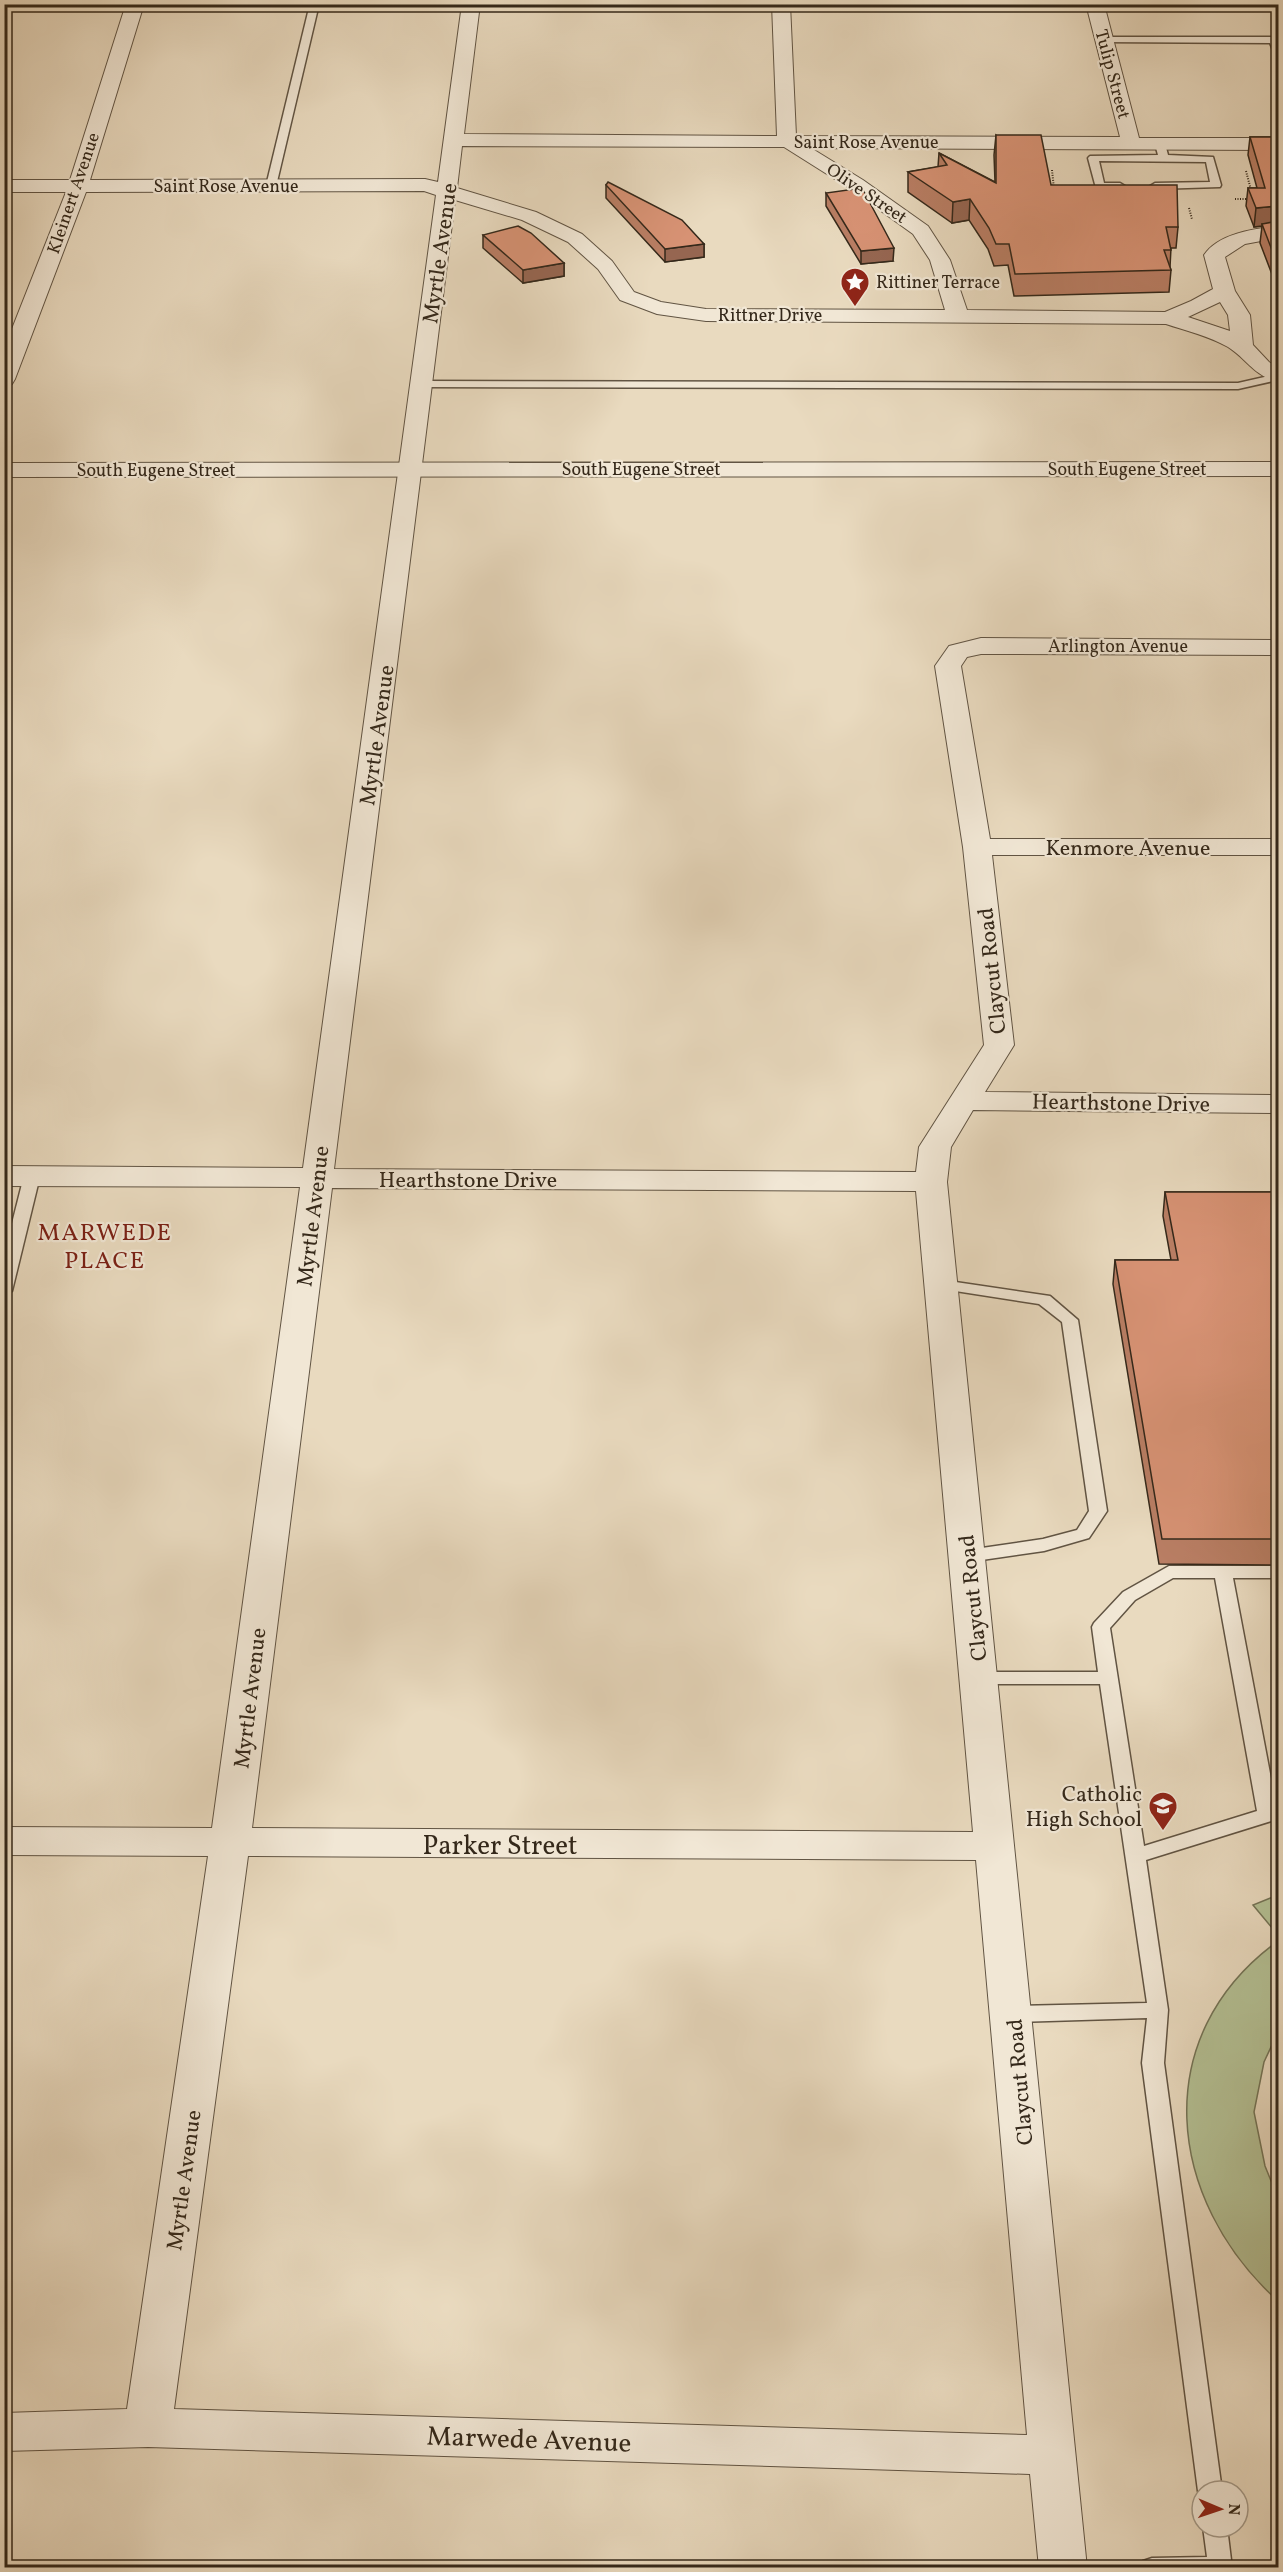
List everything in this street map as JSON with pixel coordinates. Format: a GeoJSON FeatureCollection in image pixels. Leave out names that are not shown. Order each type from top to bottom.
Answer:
{"type":"FeatureCollection","features":[{"type":"Feature","properties":{"kind":"street","name":"Kleinert Avenue"},"geometry":{"type":"LineString","coordinates":[[4,379],[78,186],[135,4]]}},
{"type":"Feature","properties":{"kind":"street","name":"Myrtle Avenue"},"geometry":{"type":"LineString","coordinates":[[148,2428],[230,1844],[471,4]]}},
{"type":"Feature","properties":{"kind":"street"},"geometry":{"type":"LineString","coordinates":[[781,4],[787,141]]}},
{"type":"Feature","properties":{"kind":"street","name":"Tulip Street"},"geometry":{"type":"LineString","coordinates":[[1095,4],[1131,144]]}},
{"type":"Feature","properties":{"kind":"street","name":"Saint Rose Avenue"},"geometry":{"type":"LineString","coordinates":[[454,140],[1131,144],[1162,151],[1278,144]]}},
{"type":"Feature","properties":{"kind":"street","name":"Olive Street"},"geometry":{"type":"LineString","coordinates":[[787,141],[856,184],[921,230],[940,260],[958,316]]}},
{"type":"Feature","properties":{"kind":"street","name":"Saint Rose Avenue"},"geometry":{"type":"LineString","coordinates":[[4,186],[425,185],[448,190]]}},
{"type":"Feature","properties":{"kind":"street","name":"Rittner Drive"},"geometry":{"type":"LineString","coordinates":[[448,190],[529,216],[575,238],[605,265],[627,296],[657,308],[706,315],[1167,318],[1208,331],[1242,346],[1265,371],[1278,376]]}},
{"type":"Feature","properties":{"kind":"street"},"geometry":{"type":"LineString","coordinates":[[1242,346],[1239,315],[1224,291],[1214,255],[1239,239],[1278,232]]}},
{"type":"Feature","properties":{"kind":"street","name":"Rittner Drive"},"geometry":{"type":"LineString","coordinates":[[1167,318],[1199,306],[1224,291]]}},
{"type":"Feature","properties":{"kind":"street","name":"South Eugene Street"},"geometry":{"type":"LineString","coordinates":[[4,470],[1278,469]]}},
{"type":"Feature","properties":{"kind":"street","name":"Arlington Avenue"},"geometry":{"type":"LineString","coordinates":[[958,651],[981,646],[1278,646]]}},
{"type":"Feature","properties":{"kind":"street","name":"Claycut Road"},"geometry":{"type":"LineString","coordinates":[[958,651],[948,666],[976,847],[999,1045],[935,1147],[931,1182],[1064,2568]]}},
{"type":"Feature","properties":{"kind":"street","name":"Kenmore Avenue"},"geometry":{"type":"LineString","coordinates":[[976,847],[1278,847]]}},
{"type":"Feature","properties":{"kind":"street","name":"Hearthstone Drive"},"geometry":{"type":"LineString","coordinates":[[963,1101],[1278,1104]]}},
{"type":"Feature","properties":{"kind":"street","name":"Hearthstone Drive"},"geometry":{"type":"LineString","coordinates":[[18,1176],[931,1182]]}},
{"type":"Feature","properties":{"kind":"street","name":"Parker Street"},"geometry":{"type":"LineString","coordinates":[[4,1841],[230,1844],[996,1846]]}},
{"type":"Feature","properties":{"kind":"street","name":"Marwede Avenue"},"geometry":{"type":"LineString","coordinates":[[4,2432],[148,2428],[1054,2455]]}},
{"type":"Feature","properties":{"kind":"lane"},"geometry":{"type":"LineString","coordinates":[[271,186],[315,4]]}},
{"type":"Feature","properties":{"kind":"lane"},"geometry":{"type":"LineString","coordinates":[[1104,40],[1273,40],[1278,53]]}},
{"type":"Feature","properties":{"kind":"lane"},"geometry":{"type":"LineString","coordinates":[[1162,151],[1210,159],[1216,185],[1100,186],[1093,158],[1162,151]]}},
{"type":"Feature","properties":{"kind":"lane"},"geometry":{"type":"LineString","coordinates":[[422,384],[1238,387],[1278,376]]}},
{"type":"Feature","properties":{"kind":"lane"},"geometry":{"type":"LineString","coordinates":[[4,1291],[18,1176]]}},
{"type":"Feature","properties":{"kind":"lane"},"geometry":{"type":"LineString","coordinates":[[942,1285],[1044,1300],[1070,1320],[1098,1511],[1083,1534],[1044,1545],[968,1556]]}},
{"type":"Feature","properties":{"kind":"lane"},"geometry":{"type":"LineString","coordinates":[[1208,2479],[1153,2063],[1158,2010],[1101,1627],[1129,1596],[1169,1572],[1278,1572]]}},
{"type":"Feature","properties":{"kind":"lane"},"geometry":{"type":"LineString","coordinates":[[1134,1856],[1273,1814],[1223,1572]]}},
{"type":"Feature","properties":{"kind":"lane"},"geometry":{"type":"LineString","coordinates":[[980,1678],[1107,1678]]}},
{"type":"Feature","properties":{"kind":"lane"},"geometry":{"type":"LineString","coordinates":[[1012,2014],[1158,2010]]}},
{"type":"Feature","properties":{"kind":"lane"},"geometry":{"type":"LineString","coordinates":[[1152,2568],[1220,2567],[1216,2539]]}},
{"type":"Feature","properties":{"kind":"path"},"geometry":{"type":"LineString","coordinates":[[1245,168],[1253,199]]}},
{"type":"Feature","properties":{"kind":"path"},"geometry":{"type":"LineString","coordinates":[[1247,176],[1258,176]]}},
{"type":"Feature","properties":{"kind":"green space"},"geometry":{"type":"Polygon","coordinates":[[[1278,1895],[1278,1935],[1253,1905],[1278,1895]]]}},
{"type":"Feature","properties":{"kind":"green space"},"geometry":{"type":"Polygon","coordinates":[[[1278,1941],[1278,2032],[1264,2062],[1254,2112],[1265,2166],[1278,2198],[1278,2301],[1240,2260],[1212,2216],[1194,2168],[1187,2119],[1191,2070],[1207,2023],[1236,1980],[1278,1941]]]}},
{"type":"Feature","properties":{"kind":"building"},"geometry":{"type":"Polygon","coordinates":[[[996,135],[1041,135],[1051,185],[1177,185],[1178,227],[1166,227],[1171,250],[1164,250],[1171,270],[1015,274],[1009,244],[996,244],[989,228],[970,199],[953,202],[908,172],[947,165],[939,153],[996,183],[996,135]]]}},
{"type":"Feature","properties":{"kind":"building"},"geometry":{"type":"Polygon","coordinates":[[[1250,137],[1278,137],[1278,206],[1256,208],[1248,188],[1265,188],[1250,137]]]}},
{"type":"Feature","properties":{"kind":"building"},"geometry":{"type":"Polygon","coordinates":[[[608,182],[682,220],[704,244],[665,249],[606,185],[608,182]]]}},
{"type":"Feature","properties":{"kind":"building"},"geometry":{"type":"Polygon","coordinates":[[[862,188],[894,248],[861,251],[826,193],[862,188]]]}},
{"type":"Feature","properties":{"kind":"building"},"geometry":{"type":"Polygon","coordinates":[[[1278,221],[1278,266],[1262,224],[1278,221]]]}},
{"type":"Feature","properties":{"kind":"building"},"geometry":{"type":"Polygon","coordinates":[[[518,226],[531,233],[564,263],[523,270],[483,235],[518,226]]]}},
{"type":"Feature","properties":{"kind":"building"},"geometry":{"type":"Polygon","coordinates":[[[1165,1192],[1278,1192],[1278,1256],[1272,1256],[1278,1286],[1278,1539],[1162,1539],[1115,1260],[1178,1260],[1165,1192]]]}},
{"type":"Feature","properties":{"kind":"place","name":"Rittiner Terrace"},"geometry":{"type":"Point","coordinates":[855,308]}},
{"type":"Feature","properties":{"kind":"place","name":"Catholic High School"},"geometry":{"type":"Point","coordinates":[1163,1832]}},
{"type":"Feature","properties":{"kind":"district","name":"MARWEDE PLACE"},"geometry":{"type":"Point","coordinates":[105,1246]}}]}
